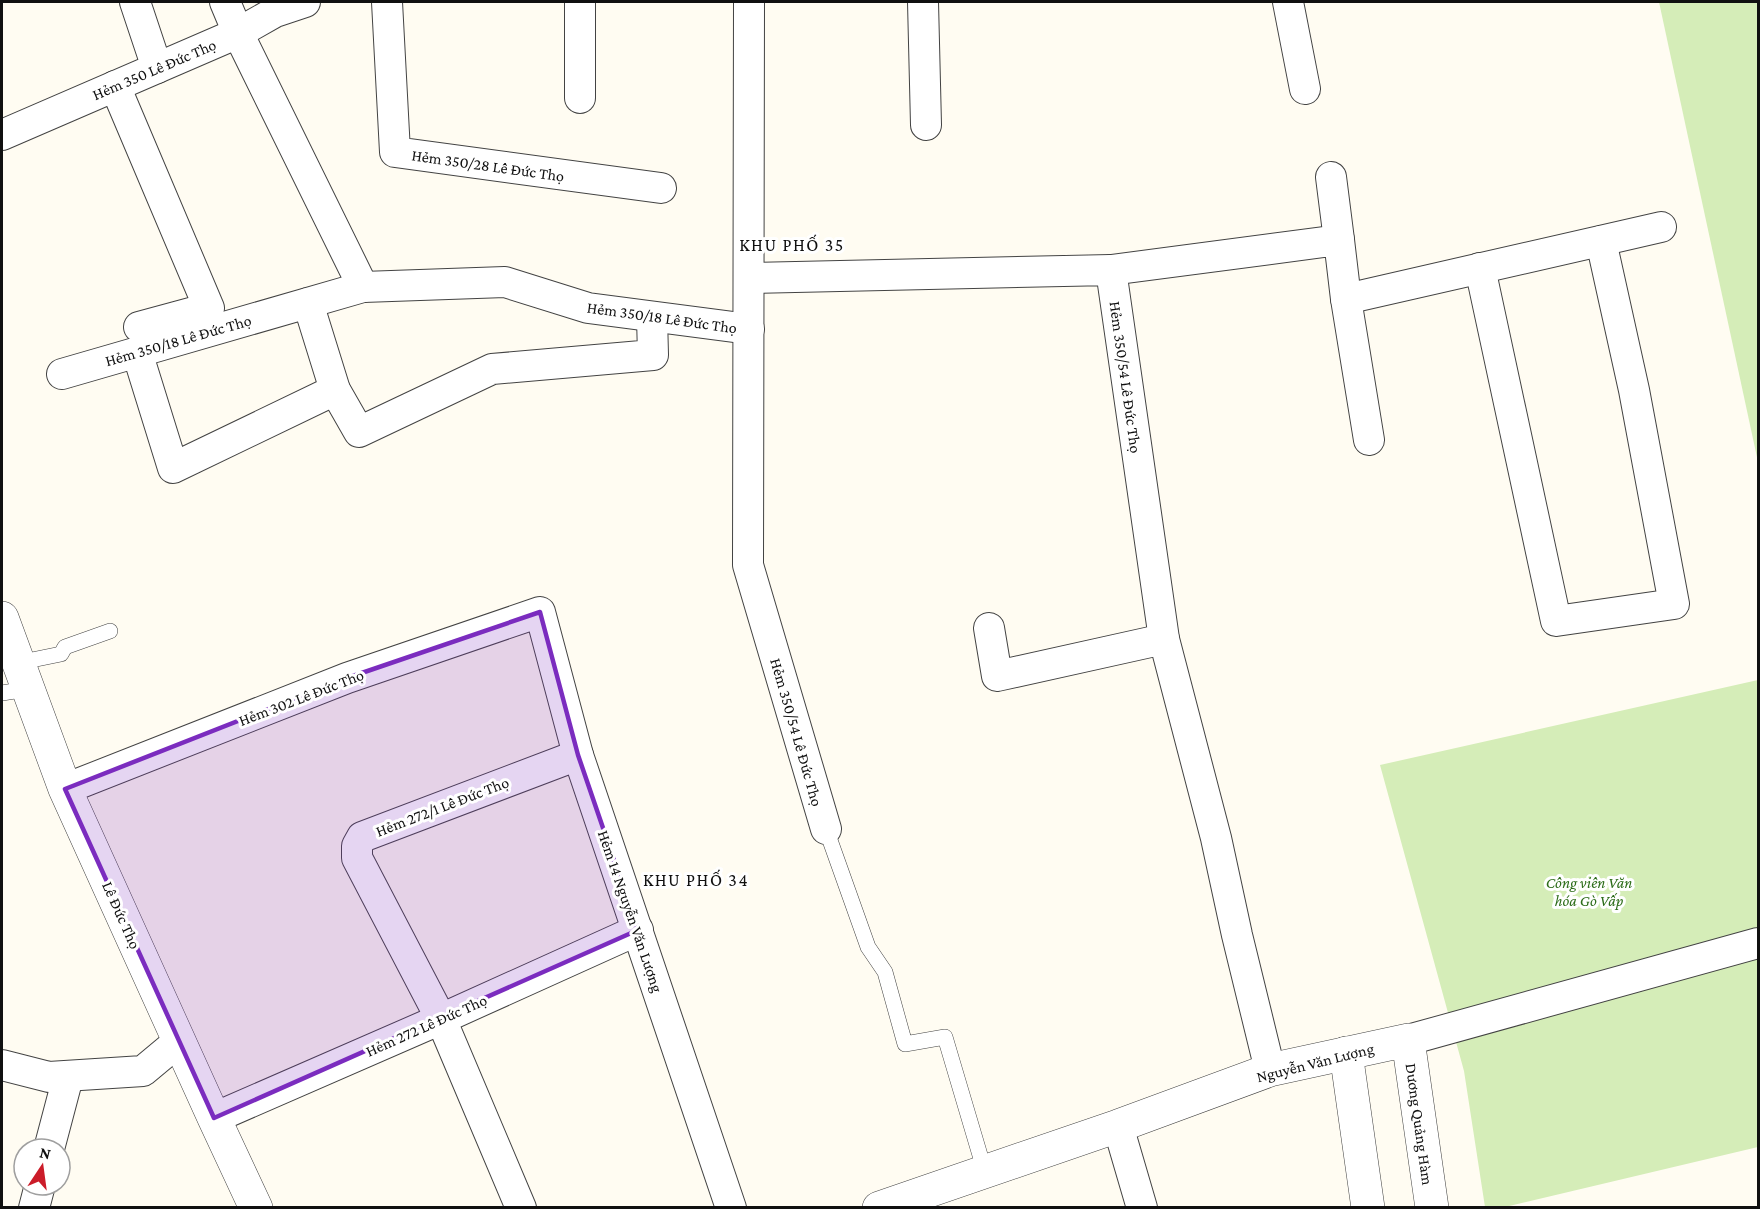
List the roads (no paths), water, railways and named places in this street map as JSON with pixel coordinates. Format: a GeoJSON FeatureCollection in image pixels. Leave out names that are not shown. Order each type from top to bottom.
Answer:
{"type":"FeatureCollection","features":[{"type":"Feature","properties":{"kind":"street"},"geometry":{"type":"LineString","coordinates":[[135,2],[157,68]]}},
{"type":"Feature","properties":{"kind":"street"},"geometry":{"type":"LineString","coordinates":[[225,2],[238,33],[363,287]]}},
{"type":"Feature","properties":{"kind":"street","name":"Hẻm 350 Lê Đức Thọ"},"geometry":{"type":"LineString","coordinates":[[2,135],[238,33],[275,12],[305,2]]}},
{"type":"Feature","properties":{"kind":"street","name":"Hẻm 350/28 Lê Đức Thọ"},"geometry":{"type":"LineString","coordinates":[[387,2],[394,152],[661,188]]}},
{"type":"Feature","properties":{"kind":"street"},"geometry":{"type":"LineString","coordinates":[[580,2],[580,98]]}},
{"type":"Feature","properties":{"kind":"street","name":"Hẻm 350/54 Lê Đức Thọ"},"geometry":{"type":"LineString","coordinates":[[749,2],[748,565],[826,829]]}},
{"type":"Feature","properties":{"kind":"street"},"geometry":{"type":"LineString","coordinates":[[923,2],[926,124]]}},
{"type":"Feature","properties":{"kind":"street"},"geometry":{"type":"LineString","coordinates":[[1288,2],[1305,89]]}},
{"type":"Feature","properties":{"kind":"street"},"geometry":{"type":"LineString","coordinates":[[115,86],[209,308],[138,339],[172,468],[335,390]]}},
{"type":"Feature","properties":{"kind":"street"},"geometry":{"type":"LineString","coordinates":[[1330,177],[1346,299],[1369,440]]}},
{"type":"Feature","properties":{"kind":"street"},"geometry":{"type":"LineString","coordinates":[[1346,299],[1660,227]]}},
{"type":"Feature","properties":{"kind":"street"},"geometry":{"type":"LineString","coordinates":[[749,278],[1111,270],[1339,240]]}},
{"type":"Feature","properties":{"kind":"street"},"geometry":{"type":"LineString","coordinates":[[1480,268],[1556,621],[1674,604],[1634,390],[1601,241]]}},
{"type":"Feature","properties":{"kind":"street","name":"Hẻm 350/54 Lê Đức Thọ"},"geometry":{"type":"LineString","coordinates":[[1111,270],[1164,639],[1216,838],[1270,1070]]}},
{"type":"Feature","properties":{"kind":"street","name":"Hẻm 350/18 Lê Đức Thọ"},"geometry":{"type":"LineString","coordinates":[[62,374],[138,339],[308,303],[363,287],[505,282],[588,308],[748,329]]}},
{"type":"Feature","properties":{"kind":"street"},"geometry":{"type":"LineString","coordinates":[[308,303],[335,390],[358,432],[492,369],[653,355],[652,316]]}},
{"type":"Feature","properties":{"kind":"street","name":"Hẻm 14 Nguyễn Văn Lượng"},"geometry":{"type":"LineString","coordinates":[[540,612],[578,754],[731,1208]]}},
{"type":"Feature","properties":{"kind":"street","name":"Hẻm 302 Lê Đức Thọ"},"geometry":{"type":"LineString","coordinates":[[65,789],[347,678],[540,612]]}},
{"type":"Feature","properties":{"kind":"street","name":"Lê Đức Thọ"},"geometry":{"type":"LineString","coordinates":[[2,618],[15,682],[255,1208]]}},
{"type":"Feature","properties":{"kind":"street"},"geometry":{"type":"LineString","coordinates":[[989,628],[998,676],[1164,639]]}},
{"type":"Feature","properties":{"kind":"street","name":"Hẻm 272/1 Lê Đức Thọ"},"geometry":{"type":"LineString","coordinates":[[521,1208],[441,1019],[357,858],[357,846],[362,837],[578,754]]}},
{"type":"Feature","properties":{"kind":"street","name":"Hẻm 272 Lê Đức Thọ"},"geometry":{"type":"LineString","coordinates":[[213,1118],[638,930]]}},
{"type":"Feature","properties":{"kind":"street","name":"Nguyễn Văn Lượng"},"geometry":{"type":"LineString","coordinates":[[879,1208],[1118,1126],[1270,1070],[1408,1040],[1758,943]]}},
{"type":"Feature","properties":{"kind":"street","name":"Dương Quảng Hàm"},"geometry":{"type":"LineString","coordinates":[[1408,1040],[1432,1208]]}},
{"type":"Feature","properties":{"kind":"street"},"geometry":{"type":"LineString","coordinates":[[2,1065],[49,1077],[143,1071],[179,1041]]}},
{"type":"Feature","properties":{"kind":"street"},"geometry":{"type":"LineString","coordinates":[[1346,1053],[1368,1208]]}},
{"type":"Feature","properties":{"kind":"street"},"geometry":{"type":"LineString","coordinates":[[52,1137],[68,1077]]}},
{"type":"Feature","properties":{"kind":"street"},"geometry":{"type":"LineString","coordinates":[[1118,1126],[1142,1208]]}},
{"type":"Feature","properties":{"kind":"lane"},"geometry":{"type":"LineString","coordinates":[[15,682],[61,654],[64,647],[110,631]]}},
{"type":"Feature","properties":{"kind":"lane"},"geometry":{"type":"LineString","coordinates":[[826,829],[868,947],[885,972],[905,1044],[945,1037],[985,1172]]}},
{"type":"Feature","properties":{"kind":"district","name":"KHU PHỐ 35"},"geometry":{"type":"Point","coordinates":[792,245]}},
{"type":"Feature","properties":{"kind":"district","name":"KHU PHỐ 34"},"geometry":{"type":"Point","coordinates":[696,880]}},
{"type":"Feature","properties":{"kind":"park label","name":"Công viên Văn hóa Gò Vấp"},"geometry":{"type":"Point","coordinates":[1589,891]}}]}
